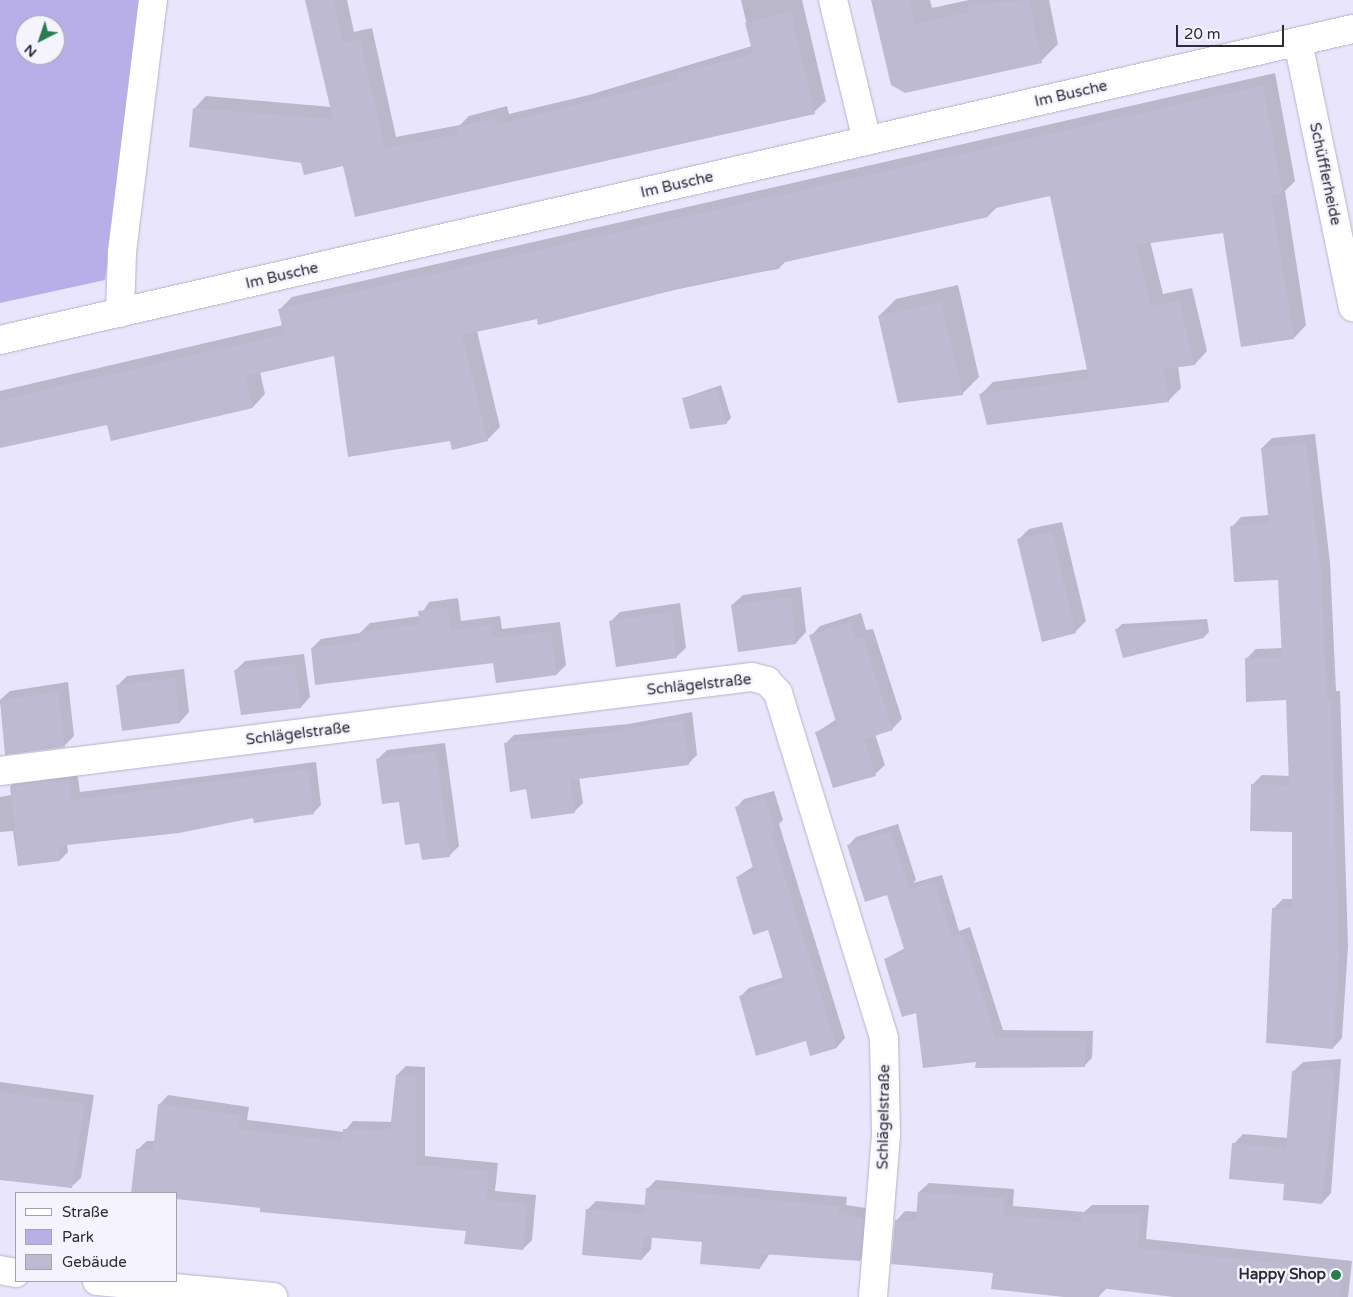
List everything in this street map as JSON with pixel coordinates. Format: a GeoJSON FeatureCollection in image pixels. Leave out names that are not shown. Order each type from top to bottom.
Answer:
{"type":"FeatureCollection","features":[{"type":"Feature","properties":{"kind":"street"},"geometry":{"type":"LineString","coordinates":[[120,313],[122,252],[153,0]]}},
{"type":"Feature","properties":{"kind":"street"},"geometry":{"type":"LineString","coordinates":[[833,0],[867,141]]}},
{"type":"Feature","properties":{"kind":"street","name":"Im Busche"},"geometry":{"type":"LineString","coordinates":[[0,340],[1353,29]]}},
{"type":"Feature","properties":{"kind":"street","name":"Schüfflerheide"},"geometry":{"type":"LineString","coordinates":[[1298,42],[1353,307]]}},
{"type":"Feature","properties":{"kind":"street","name":"Schlägelstraße"},"geometry":{"type":"LineString","coordinates":[[0,771],[742,678],[767,681],[778,693],[884,1038],[886,1135],[873,1297]]}},
{"type":"Feature","properties":{"kind":"street"},"geometry":{"type":"LineString","coordinates":[[0,1270],[15,1273]]}},
{"type":"Feature","properties":{"kind":"street"},"geometry":{"type":"LineString","coordinates":[[108,1282],[272,1297]]}},
{"type":"Feature","properties":{"kind":"green space"},"geometry":{"type":"Polygon","coordinates":[[[0,0],[147,0],[105,280],[0,303],[0,0]]]}},
{"type":"Feature","properties":{"kind":"building"},"geometry":{"type":"Polygon","coordinates":[[[305,0],[333,0],[343,43],[360,39],[385,148],[458,134],[456,127],[496,118],[497,125],[678,79],[676,73],[753,54],[745,23],[791,12],[815,114],[355,217],[343,166],[304,175],[301,163],[189,147],[193,108],[333,119],[305,0]]]}},
{"type":"Feature","properties":{"kind":"building"},"geometry":{"type":"Polygon","coordinates":[[[871,0],[909,0],[915,24],[969,12],[968,5],[1029,0],[1042,63],[905,93],[891,85],[871,0]]]}},
{"type":"Feature","properties":{"kind":"building"},"geometry":{"type":"Polygon","coordinates":[[[1263,85],[1283,194],[1271,196],[1294,339],[1241,347],[1223,233],[1136,245],[1151,306],[1179,300],[1195,365],[1164,369],[1169,402],[987,425],[979,394],[1089,379],[1050,196],[987,210],[988,217],[781,263],[779,269],[717,279],[538,325],[537,319],[462,335],[488,441],[452,450],[450,441],[348,457],[334,356],[246,376],[253,408],[111,441],[107,425],[0,448],[0,400],[284,334],[278,309],[1263,85]]]}},
{"type":"Feature","properties":{"kind":"building"},"geometry":{"type":"Polygon","coordinates":[[[941,301],[963,395],[898,403],[878,316],[941,301]]]}},
{"type":"Feature","properties":{"kind":"building"},"geometry":{"type":"Polygon","coordinates":[[[716,390],[727,424],[690,429],[682,398],[716,390]]]}},
{"type":"Feature","properties":{"kind":"building"},"geometry":{"type":"Polygon","coordinates":[[[1306,443],[1321,573],[1327,700],[1331,700],[1339,957],[1333,1049],[1266,1043],[1272,908],[1292,909],[1292,832],[1250,831],[1251,784],[1289,785],[1286,700],[1246,702],[1245,658],[1282,657],[1278,580],[1234,582],[1230,526],[1269,523],[1261,448],[1306,443]]]}},
{"type":"Feature","properties":{"kind":"building"},"geometry":{"type":"Polygon","coordinates":[[[1052,532],[1076,633],[1042,642],[1017,539],[1052,532]]]}},
{"type":"Feature","properties":{"kind":"building"},"geometry":{"type":"Polygon","coordinates":[[[791,597],[796,644],[738,652],[731,605],[791,597]]]}},
{"type":"Feature","properties":{"kind":"building"},"geometry":{"type":"Polygon","coordinates":[[[448,607],[451,630],[491,625],[493,638],[551,631],[557,675],[496,683],[493,663],[315,685],[311,648],[361,641],[360,632],[420,624],[418,611],[448,607]]]}},
{"type":"Feature","properties":{"kind":"building"},"geometry":{"type":"Polygon","coordinates":[[[671,612],[677,658],[616,667],[609,621],[671,612]]]}},
{"type":"Feature","properties":{"kind":"building"},"geometry":{"type":"Polygon","coordinates":[[[851,622],[856,639],[863,638],[893,730],[864,739],[876,776],[833,788],[815,732],[837,725],[809,635],[851,622]]]}},
{"type":"Feature","properties":{"kind":"building"},"geometry":{"type":"Polygon","coordinates":[[[1202,624],[1204,638],[1123,658],[1115,629],[1202,624]]]}},
{"type":"Feature","properties":{"kind":"building"},"geometry":{"type":"Polygon","coordinates":[[[295,663],[301,708],[241,715],[234,670],[295,663]]]}},
{"type":"Feature","properties":{"kind":"building"},"geometry":{"type":"Polygon","coordinates":[[[175,678],[180,723],[122,731],[116,685],[175,678]]]}},
{"type":"Feature","properties":{"kind":"building"},"geometry":{"type":"Polygon","coordinates":[[[58,692],[65,747],[5,755],[0,700],[58,692]]]}},
{"type":"Feature","properties":{"kind":"building"},"geometry":{"type":"Polygon","coordinates":[[[683,720],[689,765],[570,780],[575,813],[531,819],[526,789],[510,792],[504,743],[623,731],[623,728],[683,720]]]}},
{"type":"Feature","properties":{"kind":"building"},"geometry":{"type":"Polygon","coordinates":[[[436,751],[450,857],[422,860],[419,843],[405,845],[399,802],[382,804],[376,759],[436,751]]]}},
{"type":"Feature","properties":{"kind":"building"},"geometry":{"type":"Polygon","coordinates":[[[308,769],[314,814],[254,823],[253,818],[179,833],[58,846],[60,861],[18,866],[10,786],[69,778],[72,800],[308,769]]]}},
{"type":"Feature","properties":{"kind":"building"},"geometry":{"type":"Polygon","coordinates":[[[765,798],[775,830],[771,831],[837,1048],[810,1056],[806,1041],[756,1056],[739,996],[784,982],[768,930],[753,935],[736,877],[754,871],[735,807],[765,798]]]}},
{"type":"Feature","properties":{"kind":"building"},"geometry":{"type":"Polygon","coordinates":[[[891,831],[909,888],[896,892],[935,882],[952,937],[963,934],[996,1038],[1086,1039],[1085,1067],[975,1068],[976,1062],[923,1068],[916,1013],[902,1017],[884,959],[905,952],[887,895],[865,902],[847,845],[891,831]]]}},
{"type":"Feature","properties":{"kind":"building"},"geometry":{"type":"Polygon","coordinates":[[[1332,1068],[1334,1084],[1322,1204],[1283,1200],[1284,1184],[1229,1179],[1232,1143],[1286,1148],[1292,1071],[1332,1068]]]}},
{"type":"Feature","properties":{"kind":"building"},"geometry":{"type":"Polygon","coordinates":[[[396,1075],[416,1076],[416,1165],[489,1171],[487,1200],[527,1204],[523,1250],[464,1244],[466,1231],[260,1212],[260,1208],[178,1199],[178,1192],[131,1192],[136,1149],[153,1151],[158,1104],[240,1115],[239,1129],[342,1141],[343,1129],[390,1131],[396,1075]]]}},
{"type":"Feature","properties":{"kind":"building"},"geometry":{"type":"Polygon","coordinates":[[[0,1092],[85,1104],[72,1188],[0,1180],[0,1092]]]}},
{"type":"Feature","properties":{"kind":"building"},"geometry":{"type":"Polygon","coordinates":[[[646,1188],[838,1206],[837,1214],[864,1218],[860,1261],[762,1254],[760,1269],[700,1264],[702,1242],[644,1237],[642,1260],[582,1255],[586,1209],[644,1214],[646,1188]]]}},
{"type":"Feature","properties":{"kind":"building"},"geometry":{"type":"Polygon","coordinates":[[[918,1192],[1005,1198],[1004,1215],[1081,1222],[1081,1214],[1141,1214],[1138,1248],[1343,1270],[1340,1297],[1174,1297],[1100,1288],[1099,1297],[1064,1297],[991,1289],[993,1273],[891,1264],[895,1220],[916,1222],[918,1192]]]}},
{"type":"Feature","properties":{"kind":"place","name":"Happy Shop"},"geometry":{"type":"Point","coordinates":[1336,1275]}}]}
